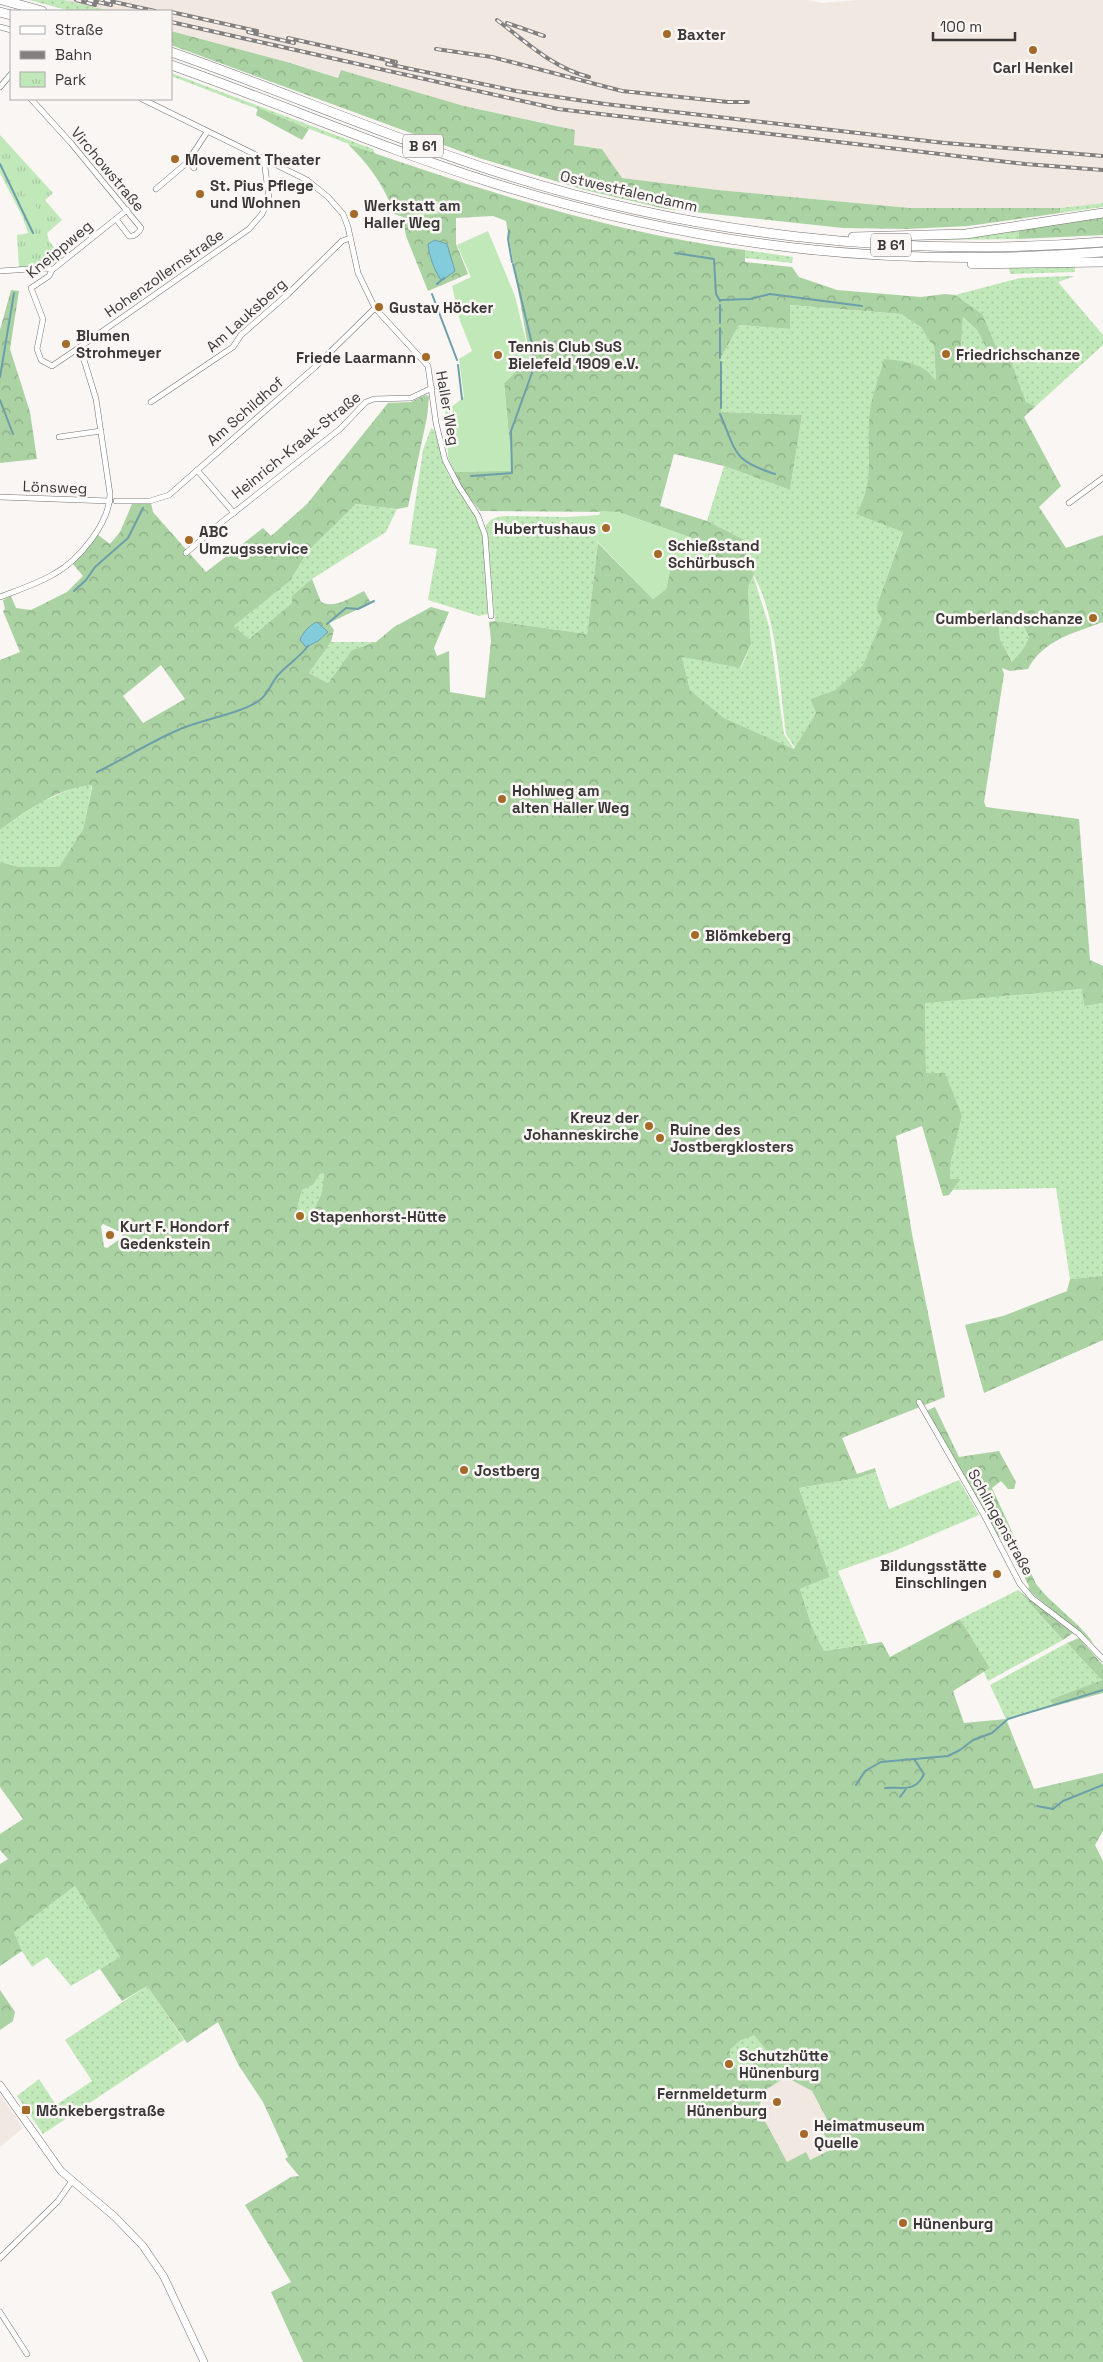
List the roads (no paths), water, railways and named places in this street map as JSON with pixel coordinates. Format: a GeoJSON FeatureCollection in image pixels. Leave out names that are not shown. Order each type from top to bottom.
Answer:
{"type":"FeatureCollection","features":[{"type":"Feature","properties":{"kind":"highway"},"geometry":{"type":"LineString","coordinates":[[2,0],[38,10]]}},
{"type":"Feature","properties":{"kind":"highway","name":"Ostwestfalendamm"},"geometry":{"type":"LineString","coordinates":[[172,52],[499,173],[563,191],[681,219],[770,234],[916,246],[1006,248],[1103,242]]}},
{"type":"Feature","properties":{"kind":"highway","name":"Ostwestfalendamm"},"geometry":{"type":"LineString","coordinates":[[172,65],[492,183],[566,205],[659,227],[752,244],[820,252],[917,258],[1047,257],[1103,252]]}},
{"type":"Feature","properties":{"kind":"highway","name":"B 61"},"geometry":{"type":"LineString","coordinates":[[681,219],[708,220],[847,237],[966,234],[1103,213]]}},
{"type":"Feature","properties":{"kind":"highway"},"geometry":{"type":"LineString","coordinates":[[917,258],[947,263],[1103,262]]}},
{"type":"Feature","properties":{"kind":"main road"},"geometry":{"type":"LineString","coordinates":[[0,2086],[48,2154],[72,2180],[115,2217],[143,2246],[164,2278],[204,2362]]}},
{"type":"Feature","properties":{"kind":"street"},"geometry":{"type":"LineString","coordinates":[[0,87],[10,77]]}},
{"type":"Feature","properties":{"kind":"street","name":"Virchowstraße"},"geometry":{"type":"LineString","coordinates":[[32,100],[141,228],[139,232],[129,236],[116,219]]}},
{"type":"Feature","properties":{"kind":"street","name":"Haller Weg"},"geometry":{"type":"LineString","coordinates":[[144,100],[298,176],[321,190],[343,214],[358,273],[375,308],[428,365],[436,423],[445,460],[454,479],[478,516],[485,535],[491,616]]}},
{"type":"Feature","properties":{"kind":"street"},"geometry":{"type":"LineString","coordinates":[[156,190],[189,160],[207,132]]}},
{"type":"Feature","properties":{"kind":"street"},"geometry":{"type":"LineString","coordinates":[[189,160],[194,168]]}},
{"type":"Feature","properties":{"kind":"street","name":"Hohenzollernstraße"},"geometry":{"type":"LineString","coordinates":[[38,345],[41,360],[52,366],[249,229],[262,214],[269,198],[264,160]]}},
{"type":"Feature","properties":{"kind":"street","name":"Kneippweg"},"geometry":{"type":"LineString","coordinates":[[38,345],[43,319],[31,288],[50,276],[52,270],[127,210]]}},
{"type":"Feature","properties":{"kind":"street","name":"Am Lauksberg"},"geometry":{"type":"LineString","coordinates":[[151,402],[234,347],[241,336],[288,294],[342,241],[350,238]]}},
{"type":"Feature","properties":{"kind":"street"},"geometry":{"type":"LineString","coordinates":[[0,271],[46,268],[52,270]]}},
{"type":"Feature","properties":{"kind":"street","name":"Am Schildhof"},"geometry":{"type":"LineString","coordinates":[[113,501],[144,502],[162,498],[315,367],[375,308]]}},
{"type":"Feature","properties":{"kind":"street"},"geometry":{"type":"LineString","coordinates":[[0,597],[53,575],[71,562],[103,523],[113,501],[94,391],[80,347]]}},
{"type":"Feature","properties":{"kind":"street","name":"Heinrich-Kraak-Straße"},"geometry":{"type":"LineString","coordinates":[[186,554],[234,513],[340,429],[366,402],[374,399],[410,398],[432,388]]}},
{"type":"Feature","properties":{"kind":"street"},"geometry":{"type":"LineString","coordinates":[[59,436],[101,431]]}},
{"type":"Feature","properties":{"kind":"street","name":"Heinrich-Kraak-Straße"},"geometry":{"type":"LineString","coordinates":[[197,470],[234,513]]}},
{"type":"Feature","properties":{"kind":"street"},"geometry":{"type":"LineString","coordinates":[[1069,503],[1103,478]]}},
{"type":"Feature","properties":{"kind":"street","name":"Lönsweg"},"geometry":{"type":"LineString","coordinates":[[0,497],[113,501]]}},
{"type":"Feature","properties":{"kind":"street","name":"Schlingenstraße"},"geometry":{"type":"LineString","coordinates":[[919,1402],[984,1515],[1020,1584],[1038,1602],[1080,1634],[1103,1659]]}},
{"type":"Feature","properties":{"kind":"street"},"geometry":{"type":"LineString","coordinates":[[1,2255],[58,2200],[72,2180]]}},
{"type":"Feature","properties":{"kind":"street"},"geometry":{"type":"LineString","coordinates":[[0,2312],[28,2354]]}},
{"type":"Feature","properties":{"kind":"water"},"geometry":{"type":"Polygon","coordinates":[[[435,240],[447,244],[455,271],[443,280],[440,279],[429,253],[428,244],[435,240]]]}},
{"type":"Feature","properties":{"kind":"water"},"geometry":{"type":"Polygon","coordinates":[[[317,622],[328,632],[318,641],[306,647],[300,640],[301,637],[307,629],[317,622]]]}},
{"type":"Feature","properties":{"kind":"waterway"},"geometry":{"type":"LineString","coordinates":[[0,164],[33,233]]}},
{"type":"Feature","properties":{"kind":"waterway"},"geometry":{"type":"LineString","coordinates":[[509,231],[508,239],[512,262]]}},
{"type":"Feature","properties":{"kind":"waterway"},"geometry":{"type":"LineString","coordinates":[[675,253],[714,259],[716,294],[720,301]]}},
{"type":"Feature","properties":{"kind":"waterway"},"geometry":{"type":"LineString","coordinates":[[513,264],[532,344],[554,348]]}},
{"type":"Feature","properties":{"kind":"waterway"},"geometry":{"type":"LineString","coordinates":[[437,284],[444,278]]}},
{"type":"Feature","properties":{"kind":"waterway"},"geometry":{"type":"LineString","coordinates":[[0,377],[14,293]]}},
{"type":"Feature","properties":{"kind":"waterway"},"geometry":{"type":"LineString","coordinates":[[432,294],[457,360]]}},
{"type":"Feature","properties":{"kind":"waterway"},"geometry":{"type":"LineString","coordinates":[[720,300],[750,299],[770,294],[862,306]]}},
{"type":"Feature","properties":{"kind":"waterway"},"geometry":{"type":"LineString","coordinates":[[720,305],[720,323]]}},
{"type":"Feature","properties":{"kind":"waterway"},"geometry":{"type":"LineString","coordinates":[[720,328],[720,358]]}},
{"type":"Feature","properties":{"kind":"waterway"},"geometry":{"type":"LineString","coordinates":[[533,345],[533,367]]}},
{"type":"Feature","properties":{"kind":"waterway"},"geometry":{"type":"LineString","coordinates":[[721,362],[721,408]]}},
{"type":"Feature","properties":{"kind":"waterway"},"geometry":{"type":"LineString","coordinates":[[458,365],[462,399]]}},
{"type":"Feature","properties":{"kind":"waterway"},"geometry":{"type":"LineString","coordinates":[[471,476],[512,473],[511,431],[533,370]]}},
{"type":"Feature","properties":{"kind":"waterway"},"geometry":{"type":"LineString","coordinates":[[0,400],[13,434]]}},
{"type":"Feature","properties":{"kind":"waterway"},"geometry":{"type":"LineString","coordinates":[[720,414],[734,446],[743,459],[775,474]]}},
{"type":"Feature","properties":{"kind":"waterway"},"geometry":{"type":"LineString","coordinates":[[74,591],[86,580],[95,567],[128,538],[143,508]]}},
{"type":"Feature","properties":{"kind":"waterway"},"geometry":{"type":"LineString","coordinates":[[327,624],[346,608],[358,609],[374,601]]}},
{"type":"Feature","properties":{"kind":"waterway"},"geometry":{"type":"LineString","coordinates":[[97,772],[178,730],[252,705],[263,697],[278,675],[308,646]]}},
{"type":"Feature","properties":{"kind":"waterway"},"geometry":{"type":"LineString","coordinates":[[856,1785],[865,1771],[881,1762],[948,1756],[973,1740],[992,1733],[1008,1719],[1103,1690]]}},
{"type":"Feature","properties":{"kind":"waterway"},"geometry":{"type":"LineString","coordinates":[[885,1788],[906,1788],[916,1784],[924,1774],[914,1759]]}},
{"type":"Feature","properties":{"kind":"waterway"},"geometry":{"type":"LineString","coordinates":[[1037,1806],[1053,1809],[1063,1801],[1103,1785]]}},
{"type":"Feature","properties":{"kind":"waterway"},"geometry":{"type":"LineString","coordinates":[[900,1797],[906,1789]]}},
{"type":"Feature","properties":{"kind":"railway"},"geometry":{"type":"LineString","coordinates":[[76,0],[95,5]]}},
{"type":"Feature","properties":{"kind":"railway"},"geometry":{"type":"LineString","coordinates":[[88,0],[111,5]]}},
{"type":"Feature","properties":{"kind":"railway"},"geometry":{"type":"LineString","coordinates":[[105,0],[150,10]]}},
{"type":"Feature","properties":{"kind":"railway"},"geometry":{"type":"LineString","coordinates":[[172,12],[257,31]]}},
{"type":"Feature","properties":{"kind":"railway"},"geometry":{"type":"LineString","coordinates":[[497,20],[552,61],[589,77]]}},
{"type":"Feature","properties":{"kind":"railway"},"geometry":{"type":"LineString","coordinates":[[172,22],[558,109],[1025,164],[1103,170]]}},
{"type":"Feature","properties":{"kind":"railway"},"geometry":{"type":"LineString","coordinates":[[507,23],[544,36]]}},
{"type":"Feature","properties":{"kind":"railway"},"geometry":{"type":"LineString","coordinates":[[248,32],[294,43]]}},
{"type":"Feature","properties":{"kind":"railway"},"geometry":{"type":"LineString","coordinates":[[288,38],[396,62]]}},
{"type":"Feature","properties":{"kind":"railway"},"geometry":{"type":"LineString","coordinates":[[436,49],[492,57],[622,91],[728,102],[748,102]]}},
{"type":"Feature","properties":{"kind":"railway"},"geometry":{"type":"LineString","coordinates":[[387,64],[516,91],[605,104],[945,143],[1103,156]]}},
{"type":"Feature","properties":{"kind":"place","name":"Baxter"},"geometry":{"type":"Point","coordinates":[667,34]}},
{"type":"Feature","properties":{"kind":"place","name":"Carl Henkel"},"geometry":{"type":"Point","coordinates":[1033,50]}},
{"type":"Feature","properties":{"kind":"place","name":"Movement Theater"},"geometry":{"type":"Point","coordinates":[175,159]}},
{"type":"Feature","properties":{"kind":"place","name":"St. Pius Pflege und Wohnen"},"geometry":{"type":"Point","coordinates":[200,194]}},
{"type":"Feature","properties":{"kind":"place","name":"Werkstatt am Haller Weg"},"geometry":{"type":"Point","coordinates":[354,214]}},
{"type":"Feature","properties":{"kind":"place","name":"Gustav Höcker"},"geometry":{"type":"Point","coordinates":[379,307]}},
{"type":"Feature","properties":{"kind":"place","name":"Blumen Strohmeyer"},"geometry":{"type":"Point","coordinates":[66,344]}},
{"type":"Feature","properties":{"kind":"place","name":"Friedrichschanze"},"geometry":{"type":"Point","coordinates":[946,354]}},
{"type":"Feature","properties":{"kind":"place","name":"Tennis Club SuS Bielefeld 1909 e.V."},"geometry":{"type":"Point","coordinates":[498,355]}},
{"type":"Feature","properties":{"kind":"place","name":"Friede Laarmann"},"geometry":{"type":"Point","coordinates":[426,357]}},
{"type":"Feature","properties":{"kind":"place","name":"Hubertushaus"},"geometry":{"type":"Point","coordinates":[606,528]}},
{"type":"Feature","properties":{"kind":"place","name":"ABC Umzugsservice"},"geometry":{"type":"Point","coordinates":[189,540]}},
{"type":"Feature","properties":{"kind":"place","name":"Schießstand Schürbusch"},"geometry":{"type":"Point","coordinates":[658,554]}},
{"type":"Feature","properties":{"kind":"place","name":"Cumberlandschanze"},"geometry":{"type":"Point","coordinates":[1093,618]}},
{"type":"Feature","properties":{"kind":"place","name":"Hohlweg am alten Haller Weg"},"geometry":{"type":"Point","coordinates":[502,799]}},
{"type":"Feature","properties":{"kind":"place","name":"Blömkeberg"},"geometry":{"type":"Point","coordinates":[695,935]}},
{"type":"Feature","properties":{"kind":"place","name":"Kreuz der Johanneskirche"},"geometry":{"type":"Point","coordinates":[649,1126]}},
{"type":"Feature","properties":{"kind":"place","name":"Ruine des Jostbergklosters"},"geometry":{"type":"Point","coordinates":[660,1138]}},
{"type":"Feature","properties":{"kind":"place","name":"Stapenhorst-Hütte"},"geometry":{"type":"Point","coordinates":[300,1216]}},
{"type":"Feature","properties":{"kind":"place","name":"Kurt F. Hondorf Gedenkstein"},"geometry":{"type":"Point","coordinates":[110,1235]}},
{"type":"Feature","properties":{"kind":"place","name":"Jostberg"},"geometry":{"type":"Point","coordinates":[464,1470]}},
{"type":"Feature","properties":{"kind":"place","name":"Bildungsstätte Einschlingen"},"geometry":{"type":"Point","coordinates":[997,1574]}},
{"type":"Feature","properties":{"kind":"place","name":"Schutzhütte Hünenburg"},"geometry":{"type":"Point","coordinates":[729,2064]}},
{"type":"Feature","properties":{"kind":"place","name":"Fernmeldeturm Hünenburg"},"geometry":{"type":"Point","coordinates":[777,2102]}},
{"type":"Feature","properties":{"kind":"place","name":"Mönkebergstraße"},"geometry":{"type":"Point","coordinates":[26,2110]}},
{"type":"Feature","properties":{"kind":"place","name":"Heimatmuseum Quelle"},"geometry":{"type":"Point","coordinates":[804,2134]}},
{"type":"Feature","properties":{"kind":"place","name":"Hünenburg"},"geometry":{"type":"Point","coordinates":[903,2223]}}]}
